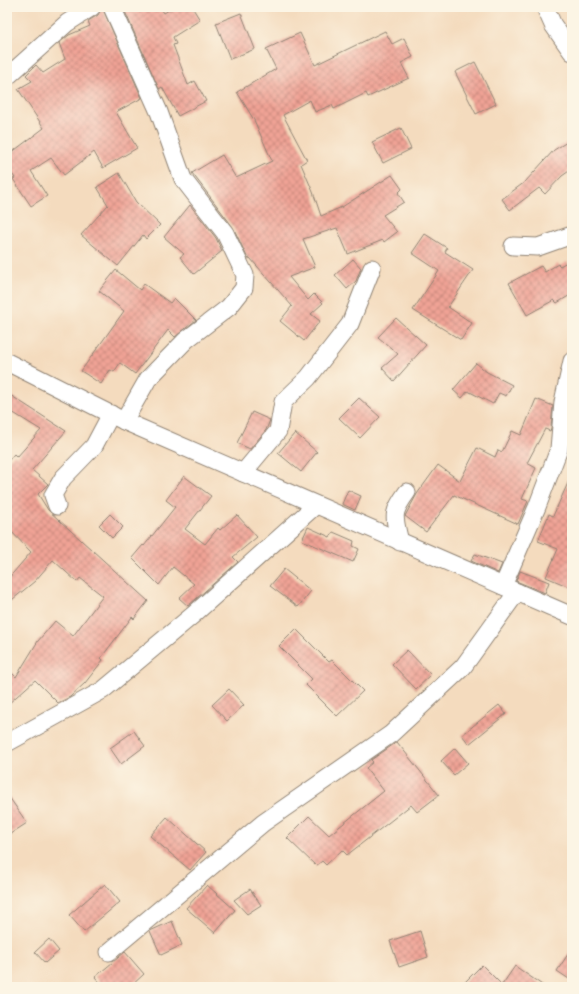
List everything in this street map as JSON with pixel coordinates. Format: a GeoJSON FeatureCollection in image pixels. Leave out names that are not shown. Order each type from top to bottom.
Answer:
{"type":"FeatureCollection","features":[{"type":"Feature","properties":{"kind":"street"},"geometry":{"type":"LineString","coordinates":[[7,77],[67,23],[92,7]]}},
{"type":"Feature","properties":{"kind":"street"},"geometry":{"type":"LineString","coordinates":[[57,506],[53,495],[63,478],[94,446],[148,379],[186,340],[229,307],[244,288],[245,275],[225,233],[184,179],[160,112],[112,7]]}},
{"type":"Feature","properties":{"kind":"street"},"geometry":{"type":"LineString","coordinates":[[545,7],[554,25],[572,52]]}},
{"type":"Feature","properties":{"kind":"street"},"geometry":{"type":"LineString","coordinates":[[513,246],[538,247],[572,235]]}},
{"type":"Feature","properties":{"kind":"street"},"geometry":{"type":"LineString","coordinates":[[243,473],[278,431],[283,402],[308,378],[350,324],[372,268]]}},
{"type":"Feature","properties":{"kind":"street"},"geometry":{"type":"LineString","coordinates":[[109,952],[263,823],[391,734],[463,667],[510,589],[537,507],[559,449],[563,402],[572,361]]}},
{"type":"Feature","properties":{"kind":"street"},"geometry":{"type":"LineString","coordinates":[[7,362],[118,418],[572,616]]}},
{"type":"Feature","properties":{"kind":"street"},"geometry":{"type":"LineString","coordinates":[[400,542],[394,517],[396,508],[407,492]]}},
{"type":"Feature","properties":{"kind":"street"},"geometry":{"type":"LineString","coordinates":[[7,743],[103,690],[193,615],[316,505]]}},
{"type":"Feature","properties":{"kind":"building"},"geometry":{"type":"Polygon","coordinates":[[[102,7],[142,98],[116,112],[137,148],[103,168],[94,152],[64,175],[51,158],[31,171],[47,196],[31,206],[7,167],[7,156],[44,128],[18,89],[32,81],[26,75],[36,65],[43,73],[65,59],[59,43],[69,35],[90,26],[88,21],[98,15],[102,7]]]}},
{"type":"Feature","properties":{"kind":"building"},"geometry":{"type":"Polygon","coordinates":[[[123,7],[160,7],[164,13],[174,7],[192,7],[200,20],[173,37],[176,44],[173,45],[188,85],[195,81],[206,101],[178,116],[162,87],[159,89],[123,7]]]}},
{"type":"Feature","properties":{"kind":"building"},"geometry":{"type":"Polygon","coordinates":[[[241,13],[255,49],[230,59],[216,23],[241,13]]]}},
{"type":"Feature","properties":{"kind":"building"},"geometry":{"type":"Polygon","coordinates":[[[385,31],[392,44],[404,38],[413,57],[401,63],[409,78],[368,97],[366,93],[334,109],[332,105],[315,112],[310,100],[283,115],[307,160],[301,164],[321,216],[342,207],[392,175],[402,189],[398,193],[404,202],[383,215],[397,232],[384,242],[383,240],[348,254],[337,228],[303,239],[315,267],[289,277],[308,300],[314,294],[323,303],[311,314],[320,321],[304,341],[280,321],[292,306],[250,258],[248,259],[233,227],[192,173],[222,155],[236,178],[272,161],[254,120],[237,92],[276,69],[266,49],[300,33],[315,65],[385,31]]]}},
{"type":"Feature","properties":{"kind":"building"},"geometry":{"type":"Polygon","coordinates":[[[475,62],[496,104],[476,114],[455,72],[475,62]]]}},
{"type":"Feature","properties":{"kind":"building"},"geometry":{"type":"Polygon","coordinates":[[[401,128],[411,149],[383,163],[372,142],[401,128]]]}},
{"type":"Feature","properties":{"kind":"building"},"geometry":{"type":"Polygon","coordinates":[[[572,139],[572,169],[562,176],[545,194],[539,188],[510,210],[502,199],[525,182],[554,150],[572,139]]]}},
{"type":"Feature","properties":{"kind":"building"},"geometry":{"type":"Polygon","coordinates":[[[119,173],[136,202],[160,225],[146,239],[143,235],[118,266],[81,235],[108,205],[97,187],[119,173]]]}},
{"type":"Feature","properties":{"kind":"building"},"geometry":{"type":"Polygon","coordinates":[[[190,205],[216,238],[222,251],[194,274],[180,257],[184,254],[164,237],[190,205]]]}},
{"type":"Feature","properties":{"kind":"building"},"geometry":{"type":"Polygon","coordinates":[[[425,234],[447,248],[445,252],[473,270],[448,307],[472,323],[461,340],[413,310],[439,271],[412,253],[425,234]]]}},
{"type":"Feature","properties":{"kind":"building"},"geometry":{"type":"Polygon","coordinates":[[[353,259],[361,268],[356,281],[347,289],[335,275],[353,259]]]}},
{"type":"Feature","properties":{"kind":"building"},"geometry":{"type":"Polygon","coordinates":[[[567,262],[572,270],[572,294],[557,303],[554,300],[527,315],[509,283],[541,266],[545,272],[558,264],[560,266],[567,262]]]}},
{"type":"Feature","properties":{"kind":"building"},"geometry":{"type":"Polygon","coordinates":[[[116,270],[140,290],[144,284],[170,303],[174,298],[196,320],[175,337],[168,330],[135,374],[120,363],[114,372],[110,370],[101,384],[81,371],[124,311],[99,291],[116,270]]]}},
{"type":"Feature","properties":{"kind":"building"},"geometry":{"type":"Polygon","coordinates":[[[396,318],[426,345],[394,381],[382,368],[398,354],[378,337],[396,318]]]}},
{"type":"Feature","properties":{"kind":"building"},"geometry":{"type":"Polygon","coordinates":[[[476,363],[487,372],[512,385],[506,396],[499,393],[493,404],[468,391],[462,398],[453,390],[476,363]]]}},
{"type":"Feature","properties":{"kind":"building"},"geometry":{"type":"Polygon","coordinates":[[[7,393],[66,431],[32,470],[48,484],[38,494],[48,510],[148,601],[134,619],[132,617],[101,658],[103,660],[85,683],[70,697],[58,703],[35,680],[7,705],[7,668],[16,677],[38,641],[55,621],[73,636],[103,596],[80,578],[77,582],[53,560],[35,581],[7,604],[7,580],[31,552],[7,527],[7,462],[14,454],[17,457],[41,430],[7,409],[7,393]]]}},
{"type":"Feature","properties":{"kind":"building"},"geometry":{"type":"Polygon","coordinates":[[[359,398],[380,417],[360,438],[339,418],[359,398]]]}},
{"type":"Feature","properties":{"kind":"building"},"geometry":{"type":"Polygon","coordinates":[[[536,399],[553,406],[551,428],[550,431],[545,429],[527,463],[536,468],[522,499],[528,501],[518,524],[454,495],[426,532],[405,516],[417,494],[438,465],[460,481],[477,448],[495,457],[498,450],[502,452],[512,431],[521,435],[536,399]]]}},
{"type":"Feature","properties":{"kind":"building"},"geometry":{"type":"Polygon","coordinates":[[[252,412],[270,420],[266,430],[250,449],[237,443],[252,412]]]}},
{"type":"Feature","properties":{"kind":"building"},"geometry":{"type":"Polygon","coordinates":[[[295,433],[317,452],[301,472],[278,453],[295,433]]]}},
{"type":"Feature","properties":{"kind":"building"},"geometry":{"type":"Polygon","coordinates":[[[572,474],[572,588],[546,577],[558,549],[538,541],[549,514],[553,516],[572,474]]]}},
{"type":"Feature","properties":{"kind":"building"},"geometry":{"type":"Polygon","coordinates":[[[184,476],[211,496],[185,529],[205,544],[218,528],[220,530],[237,515],[257,537],[233,557],[238,562],[188,606],[179,598],[194,584],[173,567],[159,585],[132,558],[143,545],[144,546],[175,507],[166,500],[184,476]]]}},
{"type":"Feature","properties":{"kind":"building"},"geometry":{"type":"Polygon","coordinates":[[[348,490],[361,496],[355,510],[342,504],[348,490]]]}},
{"type":"Feature","properties":{"kind":"building"},"geometry":{"type":"Polygon","coordinates":[[[110,514],[123,527],[112,538],[99,525],[110,514]]]}},
{"type":"Feature","properties":{"kind":"building"},"geometry":{"type":"Polygon","coordinates":[[[308,527],[330,537],[333,532],[354,541],[353,546],[359,549],[353,562],[302,540],[308,527]]]}},
{"type":"Feature","properties":{"kind":"building"},"geometry":{"type":"Polygon","coordinates":[[[475,554],[502,564],[498,573],[471,561],[475,554]]]}},
{"type":"Feature","properties":{"kind":"building"},"geometry":{"type":"Polygon","coordinates":[[[284,569],[311,591],[298,607],[270,586],[284,569]]]}},
{"type":"Feature","properties":{"kind":"building"},"geometry":{"type":"Polygon","coordinates":[[[520,571],[549,582],[545,593],[516,581],[520,571]]]}},
{"type":"Feature","properties":{"kind":"building"},"geometry":{"type":"Polygon","coordinates":[[[296,629],[329,662],[332,660],[363,691],[337,716],[306,685],[312,679],[279,646],[296,629]]]}},
{"type":"Feature","properties":{"kind":"building"},"geometry":{"type":"Polygon","coordinates":[[[407,650],[431,675],[416,689],[392,664],[407,650]]]}},
{"type":"Feature","properties":{"kind":"building"},"geometry":{"type":"Polygon","coordinates":[[[229,689],[244,705],[227,721],[212,705],[229,689]]]}},
{"type":"Feature","properties":{"kind":"building"},"geometry":{"type":"Polygon","coordinates":[[[499,705],[506,714],[469,744],[462,735],[499,705]]]}},
{"type":"Feature","properties":{"kind":"building"},"geometry":{"type":"Polygon","coordinates":[[[134,731],[145,746],[121,764],[110,748],[134,731]]]}},
{"type":"Feature","properties":{"kind":"building"},"geometry":{"type":"Polygon","coordinates":[[[397,742],[439,795],[417,812],[411,805],[347,855],[342,850],[326,865],[322,861],[316,866],[287,838],[309,816],[329,835],[384,791],[366,768],[373,762],[371,760],[397,742]]]}},
{"type":"Feature","properties":{"kind":"building"},"geometry":{"type":"Polygon","coordinates":[[[455,748],[468,763],[454,775],[441,761],[455,748]]]}},
{"type":"Feature","properties":{"kind":"building"},"geometry":{"type":"Polygon","coordinates":[[[7,794],[27,823],[7,836],[7,794]]]}},
{"type":"Feature","properties":{"kind":"building"},"geometry":{"type":"Polygon","coordinates":[[[167,817],[206,852],[190,870],[150,836],[167,817]]]}},
{"type":"Feature","properties":{"kind":"building"},"geometry":{"type":"Polygon","coordinates":[[[105,884],[120,902],[84,932],[69,915],[105,884]]]}},
{"type":"Feature","properties":{"kind":"building"},"geometry":{"type":"Polygon","coordinates":[[[207,885],[235,910],[215,933],[186,908],[207,885]]]}},
{"type":"Feature","properties":{"kind":"building"},"geometry":{"type":"Polygon","coordinates":[[[250,889],[261,905],[247,914],[234,900],[250,889]]]}},
{"type":"Feature","properties":{"kind":"building"},"geometry":{"type":"Polygon","coordinates":[[[172,921],[182,945],[161,955],[150,931],[172,921]]]}},
{"type":"Feature","properties":{"kind":"building"},"geometry":{"type":"Polygon","coordinates":[[[420,931],[428,957],[399,967],[390,941],[420,931]]]}},
{"type":"Feature","properties":{"kind":"building"},"geometry":{"type":"Polygon","coordinates":[[[49,939],[59,951],[45,963],[35,952],[49,939]]]}},
{"type":"Feature","properties":{"kind":"building"},"geometry":{"type":"Polygon","coordinates":[[[572,948],[572,981],[557,971],[572,948]]]}},
{"type":"Feature","properties":{"kind":"building"},"geometry":{"type":"Polygon","coordinates":[[[125,952],[144,974],[130,987],[104,987],[95,977],[125,952]]]}},
{"type":"Feature","properties":{"kind":"building"},"geometry":{"type":"Polygon","coordinates":[[[482,965],[502,985],[515,966],[545,987],[460,987],[482,965]]]}}]}
